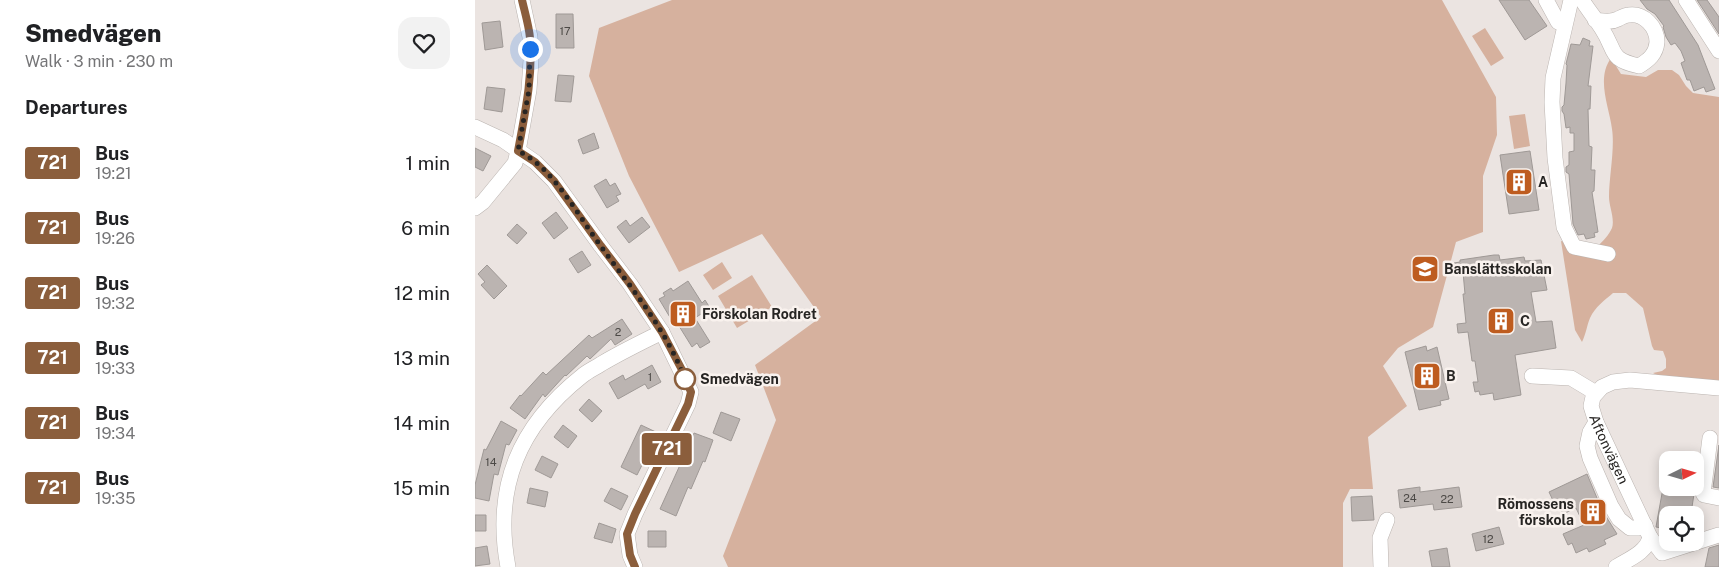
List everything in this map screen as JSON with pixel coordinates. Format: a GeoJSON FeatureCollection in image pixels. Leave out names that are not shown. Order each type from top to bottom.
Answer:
{"type":"FeatureCollection","features":[{"type":"Feature","properties":{"kind":"street"},"geometry":{"type":"LineString","coordinates":[[475,208],[483,202],[515,163],[518,151],[529,90],[531,60],[530,37],[522,0]]}},
{"type":"Feature","properties":{"kind":"street"},"geometry":{"type":"LineString","coordinates":[[1546,0],[1558,22]]}},
{"type":"Feature","properties":{"kind":"street"},"geometry":{"type":"LineString","coordinates":[[1571,0],[1553,78],[1552,102],[1555,158],[1564,227],[1574,247],[1608,254]]}},
{"type":"Feature","properties":{"kind":"street"},"geometry":{"type":"LineString","coordinates":[[1582,0],[1595,20]]}},
{"type":"Feature","properties":{"kind":"street"},"geometry":{"type":"LineString","coordinates":[[1686,0],[1719,51]]}},
{"type":"Feature","properties":{"kind":"street"},"geometry":{"type":"LineString","coordinates":[[475,126],[503,140],[535,162],[554,181],[630,284],[662,332],[691,392],[688,404],[627,534],[630,555],[635,567]]}},
{"type":"Feature","properties":{"kind":"street"},"geometry":{"type":"LineString","coordinates":[[508,567],[504,541],[503,508],[517,457],[525,439],[557,399],[583,375],[622,352],[662,332]]}},
{"type":"Feature","properties":{"kind":"street"},"geometry":{"type":"LineString","coordinates":[[1532,376],[1571,378],[1597,393]]}},
{"type":"Feature","properties":{"kind":"street","name":"Aftonvägen"},"geometry":{"type":"LineString","coordinates":[[1719,388],[1630,380],[1613,382],[1602,387],[1591,406],[1596,422],[1647,531],[1662,553],[1719,534]]}},
{"type":"Feature","properties":{"kind":"street"},"geometry":{"type":"LineString","coordinates":[[1596,422],[1590,432],[1587,446],[1611,506],[1619,519],[1630,528],[1639,528],[1647,531],[1648,544],[1639,553],[1616,567]]}},
{"type":"Feature","properties":{"kind":"street"},"geometry":{"type":"LineString","coordinates":[[1710,438],[1703,493],[1704,495],[1719,498]]}},
{"type":"Feature","properties":{"kind":"street"},"geometry":{"type":"LineString","coordinates":[[1381,567],[1380,538],[1387,520]]}},
{"type":"Feature","properties":{"kind":"shaded area"},"geometry":{"type":"Polygon","coordinates":[[[672,0],[1442,0],[1496,97],[1497,135],[1483,176],[1483,232],[1456,242],[1433,327],[1398,348],[1383,366],[1407,406],[1368,437],[1373,489],[1350,489],[1343,503],[1343,567],[728,567],[723,556],[776,420],[755,365],[821,317],[762,234],[679,272],[629,176],[589,76],[599,28],[672,0]]]}},
{"type":"Feature","properties":{"kind":"shaded area"},"geometry":{"type":"Polygon","coordinates":[[[1485,28],[1504,58],[1491,66],[1472,36],[1485,28]]]}},
{"type":"Feature","properties":{"kind":"shaded area"},"geometry":{"type":"Polygon","coordinates":[[[1611,58],[1621,74],[1646,77],[1658,70],[1672,70],[1679,75],[1693,93],[1719,97],[1719,380],[1657,375],[1653,373],[1666,368],[1666,359],[1663,351],[1654,350],[1652,346],[1643,308],[1626,293],[1613,293],[1597,307],[1590,318],[1582,342],[1575,330],[1561,241],[1584,247],[1598,246],[1612,228],[1613,221],[1609,197],[1613,137],[1604,84],[1604,75],[1611,58]]]}},
{"type":"Feature","properties":{"kind":"shaded area"},"geometry":{"type":"Polygon","coordinates":[[[1525,114],[1530,146],[1514,149],[1509,116],[1525,114]]]}},
{"type":"Feature","properties":{"kind":"shaded area"},"geometry":{"type":"Polygon","coordinates":[[[722,262],[732,278],[713,290],[703,275],[722,262]]]}},
{"type":"Feature","properties":{"kind":"shaded area"},"geometry":{"type":"Polygon","coordinates":[[[752,275],[772,307],[737,328],[718,296],[752,275]]]}},
{"type":"Feature","properties":{"kind":"building"},"geometry":{"type":"Polygon","coordinates":[[[1499,0],[1529,0],[1547,26],[1525,40],[1499,0]]]}},
{"type":"Feature","properties":{"kind":"building"},"geometry":{"type":"Polygon","coordinates":[[[1640,0],[1669,0],[1698,45],[1715,89],[1706,92],[1704,87],[1694,91],[1690,80],[1687,80],[1681,63],[1685,61],[1681,51],[1675,43],[1671,45],[1666,37],[1664,26],[1655,14],[1647,9],[1640,0]]]}},
{"type":"Feature","properties":{"kind":"building"},"geometry":{"type":"Polygon","coordinates":[[[1697,0],[1707,0],[1719,17],[1719,34],[1697,0]]]}},
{"type":"Feature","properties":{"kind":"building"},"geometry":{"type":"Polygon","coordinates":[[[556,14],[573,14],[574,48],[556,48],[556,14]]]}},
{"type":"Feature","properties":{"kind":"building"},"geometry":{"type":"Polygon","coordinates":[[[500,21],[503,47],[485,50],[482,23],[500,21]]]}},
{"type":"Feature","properties":{"kind":"building"},"geometry":{"type":"Polygon","coordinates":[[[1583,38],[1590,41],[1589,46],[1593,46],[1588,86],[1591,86],[1590,109],[1588,109],[1589,146],[1592,147],[1591,170],[1595,170],[1594,191],[1592,192],[1598,232],[1594,233],[1595,237],[1586,239],[1584,234],[1578,235],[1573,224],[1569,174],[1566,172],[1566,167],[1569,165],[1569,152],[1574,151],[1574,133],[1570,133],[1570,127],[1566,128],[1562,111],[1566,83],[1566,64],[1571,44],[1580,45],[1583,38]]]}},
{"type":"Feature","properties":{"kind":"building"},"geometry":{"type":"Polygon","coordinates":[[[558,75],[574,76],[571,102],[555,101],[558,75]]]}},
{"type":"Feature","properties":{"kind":"building"},"geometry":{"type":"Polygon","coordinates":[[[487,87],[505,89],[502,112],[484,109],[487,87]]]}},
{"type":"Feature","properties":{"kind":"building"},"geometry":{"type":"Polygon","coordinates":[[[594,133],[599,148],[583,154],[578,140],[594,133]]]}},
{"type":"Feature","properties":{"kind":"building"},"geometry":{"type":"Polygon","coordinates":[[[475,148],[491,156],[483,171],[475,167],[475,148]]]}},
{"type":"Feature","properties":{"kind":"building","name":"A"},"geometry":{"type":"Polygon","coordinates":[[[1530,151],[1539,210],[1509,214],[1500,155],[1530,151]]]}},
{"type":"Feature","properties":{"kind":"building"},"geometry":{"type":"Polygon","coordinates":[[[606,179],[610,186],[615,183],[621,194],[616,196],[619,201],[607,208],[594,186],[606,179]]]}},
{"type":"Feature","properties":{"kind":"building"},"geometry":{"type":"Polygon","coordinates":[[[556,212],[568,228],[554,239],[542,223],[556,212]]]}},
{"type":"Feature","properties":{"kind":"building"},"geometry":{"type":"Polygon","coordinates":[[[642,217],[650,227],[629,243],[617,227],[626,220],[630,226],[642,217]]]}},
{"type":"Feature","properties":{"kind":"building"},"geometry":{"type":"Polygon","coordinates":[[[517,224],[527,233],[517,244],[507,235],[517,224]]]}},
{"type":"Feature","properties":{"kind":"building"},"geometry":{"type":"Polygon","coordinates":[[[582,251],[591,265],[578,273],[569,259],[582,251]]]}},
{"type":"Feature","properties":{"kind":"building","name":"C"},"geometry":{"type":"Polygon","coordinates":[[[1499,255],[1500,260],[1524,257],[1525,261],[1541,260],[1547,290],[1531,292],[1536,322],[1552,321],[1556,348],[1515,355],[1521,395],[1494,400],[1493,393],[1480,395],[1479,391],[1475,392],[1473,382],[1478,382],[1475,361],[1472,361],[1468,332],[1458,333],[1457,324],[1466,323],[1463,272],[1456,273],[1454,263],[1460,262],[1460,260],[1499,255]]]}},
{"type":"Feature","properties":{"kind":"building"},"geometry":{"type":"Polygon","coordinates":[[[487,265],[507,286],[494,299],[481,285],[485,282],[478,274],[487,265]]]}},
{"type":"Feature","properties":{"kind":"building","name":"Förskolan Rodret"},"geometry":{"type":"Polygon","coordinates":[[[688,281],[702,303],[705,300],[710,308],[695,318],[710,342],[700,348],[697,343],[692,347],[674,318],[671,319],[659,299],[665,296],[663,293],[671,288],[673,291],[688,281]]]}},
{"type":"Feature","properties":{"kind":"building"},"geometry":{"type":"Polygon","coordinates":[[[622,319],[632,334],[615,345],[611,339],[590,359],[587,356],[565,375],[545,397],[543,394],[525,419],[510,408],[543,372],[546,375],[589,335],[592,338],[622,319]]]}},
{"type":"Feature","properties":{"kind":"building","name":"B"},"geometry":{"type":"Polygon","coordinates":[[[1426,346],[1427,351],[1437,347],[1449,399],[1440,401],[1441,405],[1419,410],[1405,352],[1426,346]]]}},
{"type":"Feature","properties":{"kind":"building"},"geometry":{"type":"Polygon","coordinates":[[[652,365],[661,382],[648,389],[645,384],[618,399],[609,383],[623,375],[625,380],[652,365]]]}},
{"type":"Feature","properties":{"kind":"building"},"geometry":{"type":"Polygon","coordinates":[[[589,399],[602,411],[592,422],[579,410],[589,399]]]}},
{"type":"Feature","properties":{"kind":"building"},"geometry":{"type":"Polygon","coordinates":[[[721,412],[740,419],[731,441],[713,433],[721,412]]]}},
{"type":"Feature","properties":{"kind":"building"},"geometry":{"type":"Polygon","coordinates":[[[501,421],[517,430],[509,445],[506,444],[498,475],[494,474],[489,501],[475,498],[475,485],[484,449],[486,450],[501,421]]]}},
{"type":"Feature","properties":{"kind":"building"},"geometry":{"type":"Polygon","coordinates":[[[563,425],[577,436],[568,448],[554,437],[563,425]]]}},
{"type":"Feature","properties":{"kind":"building"},"geometry":{"type":"Polygon","coordinates":[[[641,425],[658,433],[637,475],[621,467],[641,425]]]}},
{"type":"Feature","properties":{"kind":"building"},"geometry":{"type":"Polygon","coordinates":[[[694,433],[713,440],[705,462],[703,461],[691,489],[688,487],[676,516],[660,509],[681,466],[694,433]]]}},
{"type":"Feature","properties":{"kind":"building"},"geometry":{"type":"Polygon","coordinates":[[[1719,445],[1719,488],[1713,487],[1719,445]]]}},
{"type":"Feature","properties":{"kind":"building"},"geometry":{"type":"Polygon","coordinates":[[[542,456],[558,464],[551,478],[535,470],[542,456]]]}},
{"type":"Feature","properties":{"kind":"building","name":"Römossens förskola"},"geometry":{"type":"Polygon","coordinates":[[[1587,474],[1602,510],[1617,534],[1604,540],[1606,544],[1589,552],[1587,548],[1576,553],[1572,543],[1568,545],[1563,534],[1584,525],[1576,508],[1563,514],[1560,508],[1557,509],[1549,492],[1587,474]]]}},
{"type":"Feature","properties":{"kind":"building"},"geometry":{"type":"Polygon","coordinates":[[[1420,487],[1420,492],[1459,487],[1462,507],[1434,510],[1433,504],[1400,508],[1398,490],[1420,487]]]}},
{"type":"Feature","properties":{"kind":"building"},"geometry":{"type":"Polygon","coordinates":[[[530,488],[548,492],[545,507],[527,503],[530,488]]]}},
{"type":"Feature","properties":{"kind":"building"},"geometry":{"type":"Polygon","coordinates":[[[611,488],[628,496],[621,510],[604,501],[611,488]]]}},
{"type":"Feature","properties":{"kind":"building"},"geometry":{"type":"Polygon","coordinates":[[[1372,496],[1374,520],[1352,521],[1351,497],[1372,496]]]}},
{"type":"Feature","properties":{"kind":"building"},"geometry":{"type":"Polygon","coordinates":[[[1662,496],[1694,496],[1692,506],[1660,506],[1662,496]]]}},
{"type":"Feature","properties":{"kind":"building"},"geometry":{"type":"Polygon","coordinates":[[[1659,510],[1659,528],[1656,527],[1659,510]]]}},
{"type":"Feature","properties":{"kind":"building"},"geometry":{"type":"Polygon","coordinates":[[[475,515],[486,515],[486,531],[475,531],[475,515]]]}},
{"type":"Feature","properties":{"kind":"building"},"geometry":{"type":"Polygon","coordinates":[[[599,523],[616,529],[612,543],[594,538],[599,523]]]}},
{"type":"Feature","properties":{"kind":"building"},"geometry":{"type":"Polygon","coordinates":[[[1499,527],[1504,544],[1476,551],[1472,534],[1499,527]]]}},
{"type":"Feature","properties":{"kind":"building"},"geometry":{"type":"Polygon","coordinates":[[[648,531],[666,531],[666,547],[648,547],[648,531]]]}},
{"type":"Feature","properties":{"kind":"building"},"geometry":{"type":"Polygon","coordinates":[[[1719,545],[1719,567],[1705,567],[1709,548],[1719,545]]]}},
{"type":"Feature","properties":{"kind":"building"},"geometry":{"type":"Polygon","coordinates":[[[487,546],[490,564],[475,566],[475,548],[487,546]]]}},
{"type":"Feature","properties":{"kind":"building"},"geometry":{"type":"Polygon","coordinates":[[[1447,548],[1450,567],[1432,567],[1429,551],[1447,548]]]}},
{"type":"Feature","properties":{"kind":"bus line","name":"721"},"geometry":{"type":"LineString","coordinates":[[522,0],[530,37],[531,60],[529,90],[518,151],[535,162],[554,181],[630,284],[662,332],[691,392],[688,404],[627,534],[630,555],[635,567]]}},
{"type":"Feature","properties":{"kind":"place","name":"A"},"geometry":{"type":"Point","coordinates":[1519,182]}},
{"type":"Feature","properties":{"kind":"place","name":"Banslättsskolan"},"geometry":{"type":"Point","coordinates":[1425,269]}},
{"type":"Feature","properties":{"kind":"place","name":"Förskolan Rodret"},"geometry":{"type":"Point","coordinates":[683,314]}},
{"type":"Feature","properties":{"kind":"place","name":"C"},"geometry":{"type":"Point","coordinates":[1501,321]}},
{"type":"Feature","properties":{"kind":"place","name":"B"},"geometry":{"type":"Point","coordinates":[1427,376]}},
{"type":"Feature","properties":{"kind":"place","name":"Smedvägen"},"geometry":{"type":"Point","coordinates":[685,379]}},
{"type":"Feature","properties":{"kind":"place","name":"Römossens förskola"},"geometry":{"type":"Point","coordinates":[1593,512]}},
{"type":"Feature","properties":{"kind":"route"},"geometry":{"type":"LineString","coordinates":[[530,49],[529,90],[518,151],[535,162],[554,181],[630,284],[662,332],[685,379]]}}]}
